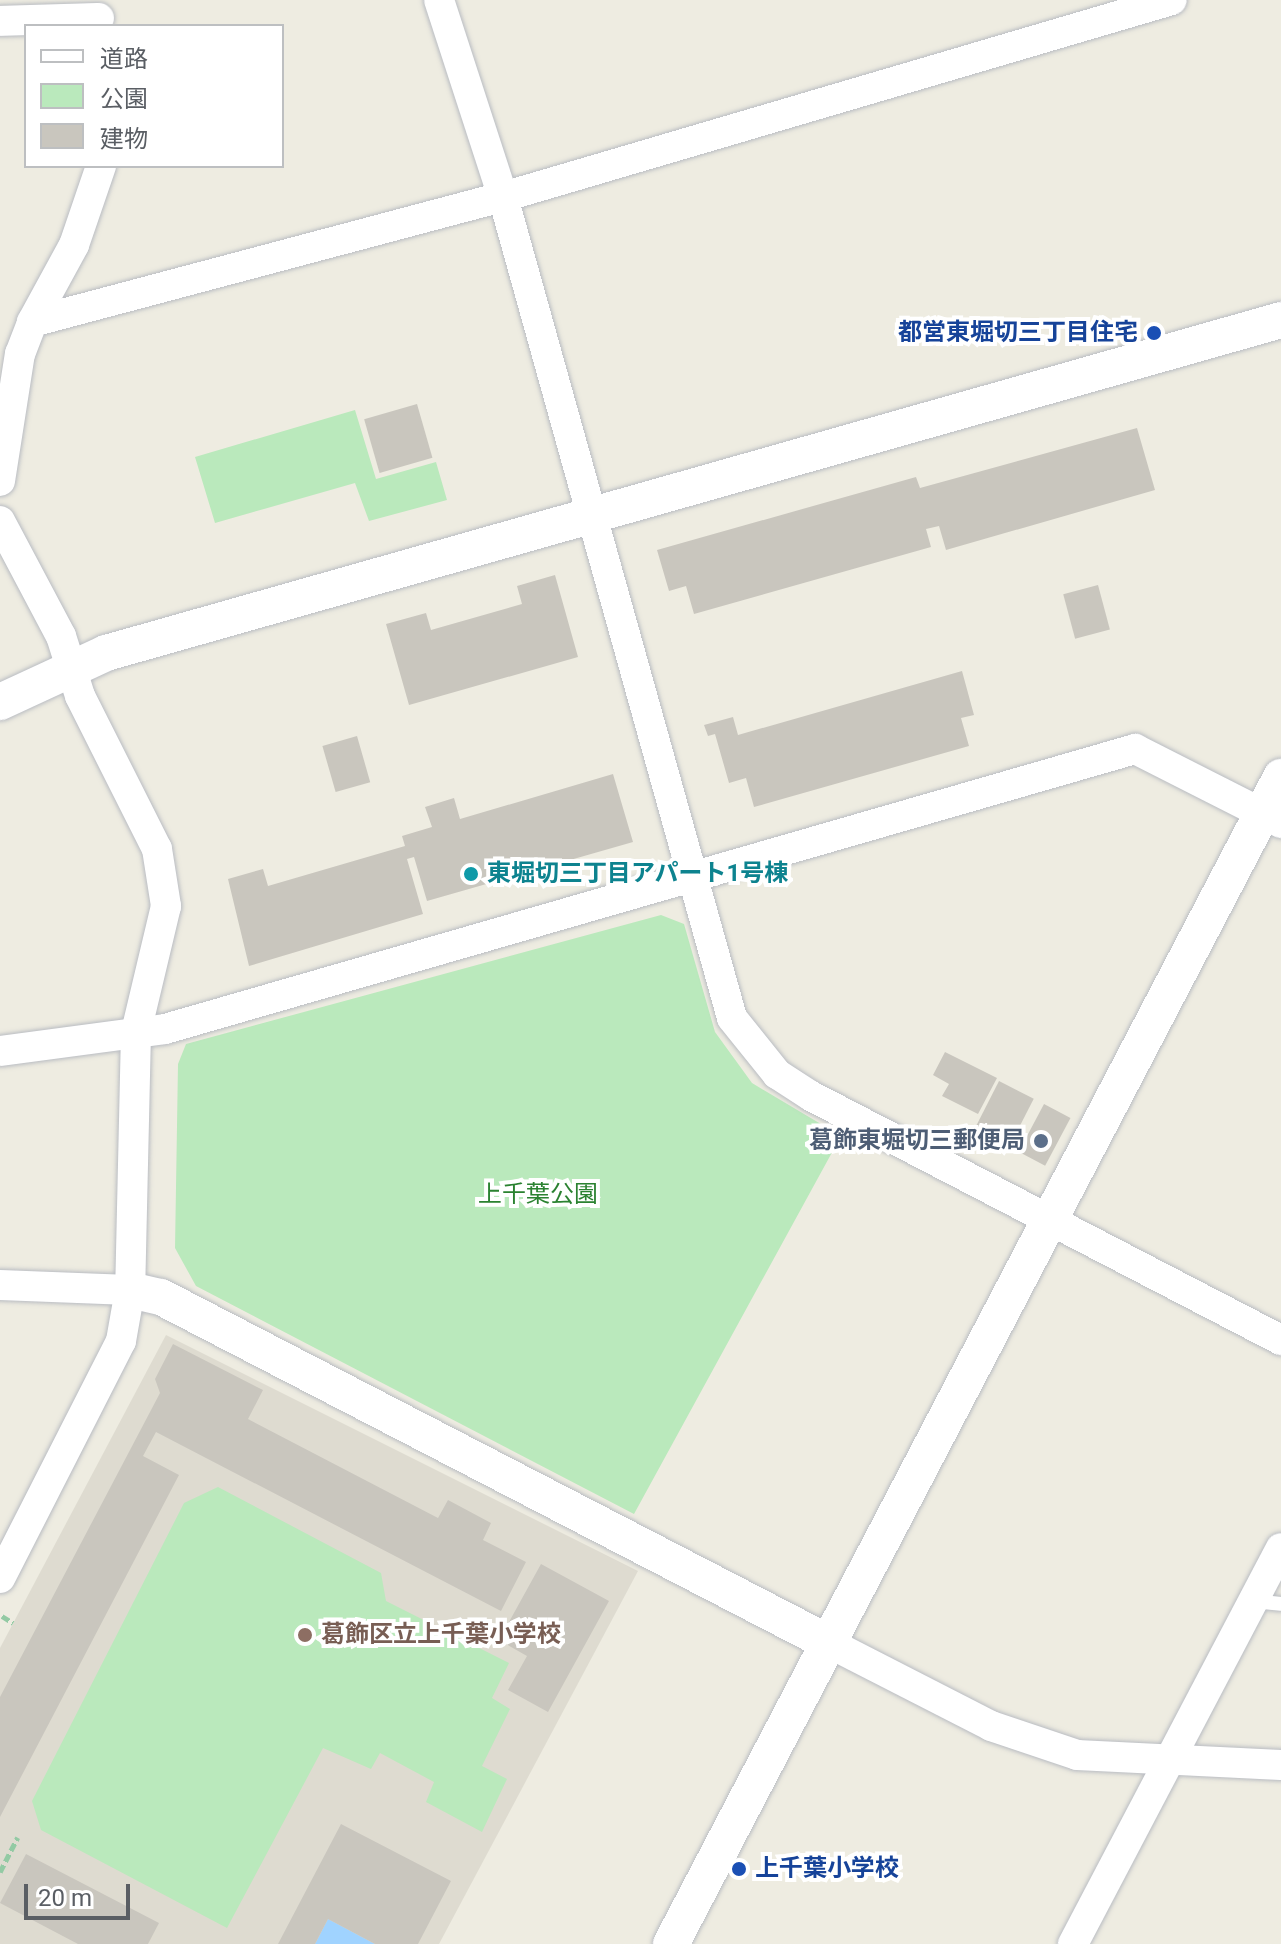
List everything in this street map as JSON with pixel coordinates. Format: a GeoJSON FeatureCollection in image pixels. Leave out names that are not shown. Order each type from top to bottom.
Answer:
{"type":"FeatureCollection","features":[{"type":"Feature","properties":{"kind":"street"},"geometry":{"type":"LineString","coordinates":[[439,0],[503,197],[587,516],[689,878],[732,1018],[777,1074],[1281,1340]]}},
{"type":"Feature","properties":{"kind":"street"},"geometry":{"type":"LineString","coordinates":[[32,322],[503,197],[1172,0]]}},
{"type":"Feature","properties":{"kind":"street"},"geometry":{"type":"LineString","coordinates":[[0,21],[101,15]]}},
{"type":"Feature","properties":{"kind":"street"},"geometry":{"type":"LineString","coordinates":[[0,481],[20,354],[32,322],[74,245],[100,168]]}},
{"type":"Feature","properties":{"kind":"street"},"geometry":{"type":"LineString","coordinates":[[0,702],[72,664],[1281,320]]}},
{"type":"Feature","properties":{"kind":"street"},"geometry":{"type":"LineString","coordinates":[[0,521],[72,664],[165,877],[153,978],[136,1032],[130,1290],[121,1341],[8,1545],[0,1578]]}},
{"type":"Feature","properties":{"kind":"street"},"geometry":{"type":"LineString","coordinates":[[0,1051],[136,1032],[689,878],[1135,749],[1272,818]]}},
{"type":"Feature","properties":{"kind":"street"},"geometry":{"type":"LineString","coordinates":[[671,1944],[1049,1220],[1272,818],[1281,777]]}},
{"type":"Feature","properties":{"kind":"street"},"geometry":{"type":"LineString","coordinates":[[0,1285],[130,1290],[161,1297],[829,1643],[1020,1736],[1077,1755],[1281,1765]]}},
{"type":"Feature","properties":{"kind":"street"},"geometry":{"type":"LineString","coordinates":[[1073,1944],[1171,1759],[1267,1602],[1281,1548]]}},
{"type":"Feature","properties":{"kind":"path"},"geometry":{"type":"LineString","coordinates":[[2,1616],[13,1623]]}},
{"type":"Feature","properties":{"kind":"path"},"geometry":{"type":"LineString","coordinates":[[0,1872],[18,1837]]}},
{"type":"Feature","properties":{"kind":"shaded area","name":"葛飾区立上千葉小学校"},"geometry":{"type":"Polygon","coordinates":[[[166,1335],[638,1571],[439,1944],[0,1944],[0,1648],[166,1335]]]}},
{"type":"Feature","properties":{"kind":"green space"},"geometry":{"type":"Polygon","coordinates":[[[355,410],[376,479],[436,462],[447,500],[369,521],[355,483],[215,523],[195,457],[355,410]]]}},
{"type":"Feature","properties":{"kind":"green space","name":"上千葉公園"},"geometry":{"type":"Polygon","coordinates":[[[661,915],[684,924],[715,1032],[752,1083],[841,1136],[634,1514],[196,1286],[175,1248],[178,1064],[186,1044],[661,915]]]}},
{"type":"Feature","properties":{"kind":"green space"},"geometry":{"type":"Polygon","coordinates":[[[218,1487],[381,1573],[386,1601],[509,1663],[492,1698],[510,1709],[482,1766],[507,1779],[482,1832],[426,1802],[434,1782],[380,1753],[371,1769],[323,1748],[227,1928],[41,1830],[32,1801],[184,1503],[218,1487]]]}},
{"type":"Feature","properties":{"kind":"water"},"geometry":{"type":"Polygon","coordinates":[[[328,1919],[375,1944],[315,1944],[328,1919]]]}},
{"type":"Feature","properties":{"kind":"building"},"geometry":{"type":"Polygon","coordinates":[[[417,404],[432,458],[380,473],[364,419],[417,404]]]}},
{"type":"Feature","properties":{"kind":"building"},"geometry":{"type":"Polygon","coordinates":[[[1137,428],[1155,490],[946,550],[939,526],[926,529],[931,547],[694,614],[686,586],[669,591],[657,550],[916,477],[920,488],[1137,428]]]}},
{"type":"Feature","properties":{"kind":"building"},"geometry":{"type":"Polygon","coordinates":[[[555,575],[578,657],[409,705],[386,624],[426,613],[431,630],[522,604],[517,586],[555,575]]]}},
{"type":"Feature","properties":{"kind":"building"},"geometry":{"type":"Polygon","coordinates":[[[1098,585],[1110,629],[1075,639],[1063,594],[1098,585]]]}},
{"type":"Feature","properties":{"kind":"building"},"geometry":{"type":"Polygon","coordinates":[[[962,671],[974,715],[961,718],[969,746],[754,807],[746,778],[729,783],[715,734],[708,736],[704,725],[733,717],[738,735],[962,671]]]}},
{"type":"Feature","properties":{"kind":"building"},"geometry":{"type":"Polygon","coordinates":[[[357,736],[370,782],[336,792],[322,746],[357,736]]]}},
{"type":"Feature","properties":{"kind":"building","name":"東堀切三丁目アパート1号棟"},"geometry":{"type":"Polygon","coordinates":[[[613,774],[633,842],[427,901],[414,857],[407,859],[423,914],[249,966],[228,879],[263,869],[268,886],[405,846],[402,836],[432,827],[425,807],[454,798],[460,819],[613,774]]]}},
{"type":"Feature","properties":{"kind":"building"},"geometry":{"type":"Polygon","coordinates":[[[945,1052],[997,1078],[978,1114],[942,1096],[949,1084],[933,1075],[945,1052]]]}},
{"type":"Feature","properties":{"kind":"building"},"geometry":{"type":"Polygon","coordinates":[[[999,1081],[1034,1099],[1007,1150],[973,1133],[999,1081]]]}},
{"type":"Feature","properties":{"kind":"building"},"geometry":{"type":"Polygon","coordinates":[[[1044,1104],[1070,1118],[1045,1166],[1019,1152],[1044,1104]]]}},
{"type":"Feature","properties":{"kind":"building"},"geometry":{"type":"Polygon","coordinates":[[[173,1344],[263,1390],[248,1419],[438,1518],[448,1500],[491,1523],[483,1540],[526,1562],[501,1611],[156,1432],[143,1456],[179,1475],[0,1817],[0,1697],[160,1393],[155,1379],[173,1344]]]}},
{"type":"Feature","properties":{"kind":"building"},"geometry":{"type":"Polygon","coordinates":[[[541,1564],[609,1601],[548,1712],[508,1690],[527,1656],[499,1640],[541,1564]]]}},
{"type":"Feature","properties":{"kind":"building"},"geometry":{"type":"Polygon","coordinates":[[[341,1824],[451,1881],[418,1944],[375,1944],[328,1919],[315,1944],[278,1944],[341,1824]]]}},
{"type":"Feature","properties":{"kind":"building"},"geometry":{"type":"Polygon","coordinates":[[[26,1854],[159,1923],[148,1944],[78,1944],[0,1903],[26,1854]]]}},
{"type":"Feature","properties":{"kind":"place","name":"都営東堀切三丁目住宅"},"geometry":{"type":"Point","coordinates":[1154,333]}},
{"type":"Feature","properties":{"kind":"place","name":"東堀切三丁目アパート1号棟"},"geometry":{"type":"Point","coordinates":[471,874]}},
{"type":"Feature","properties":{"kind":"place","name":"葛飾東堀切三郵便局"},"geometry":{"type":"Point","coordinates":[1041,1141]}},
{"type":"Feature","properties":{"kind":"place","name":"葛飾区立上千葉小学校"},"geometry":{"type":"Point","coordinates":[305,1635]}},
{"type":"Feature","properties":{"kind":"place","name":"上千葉小学校"},"geometry":{"type":"Point","coordinates":[739,1869]}}]}
